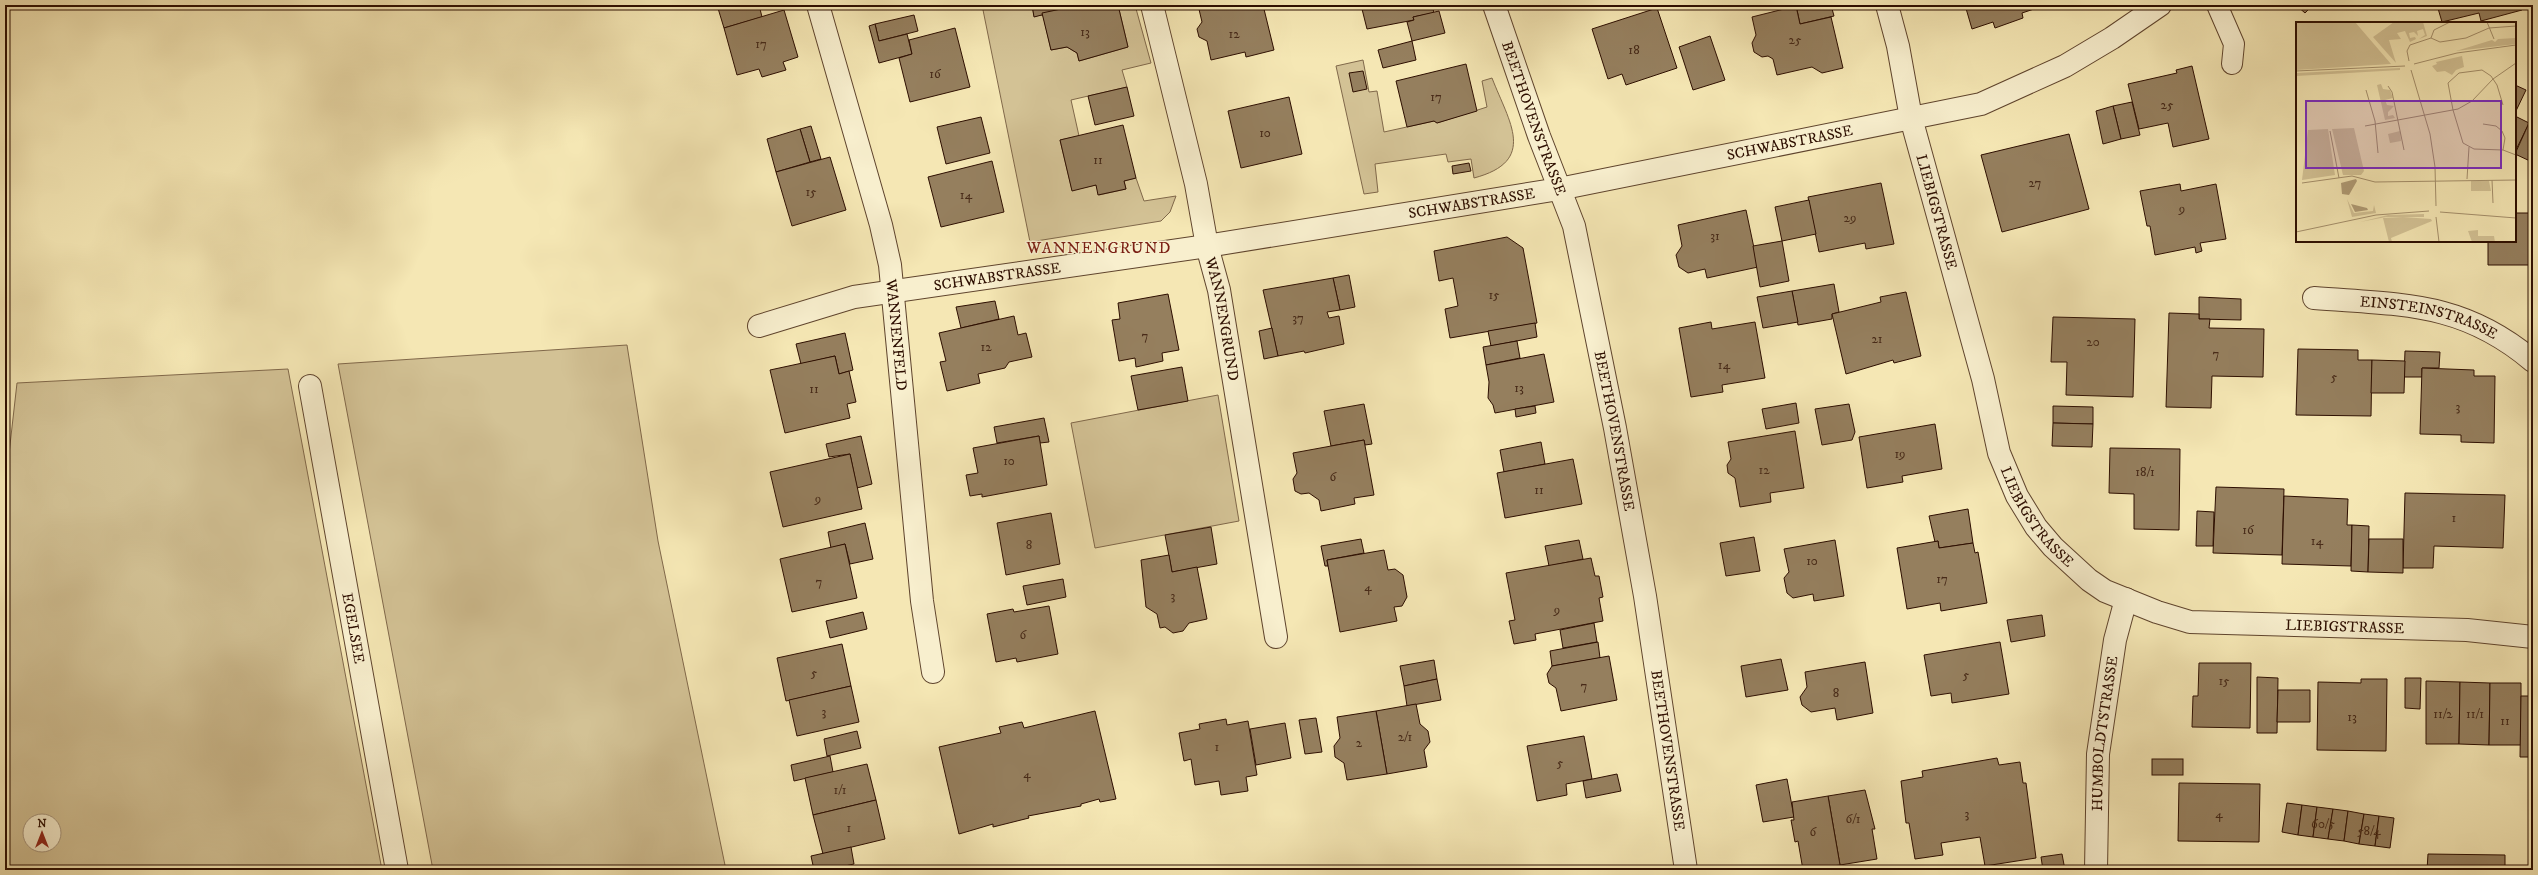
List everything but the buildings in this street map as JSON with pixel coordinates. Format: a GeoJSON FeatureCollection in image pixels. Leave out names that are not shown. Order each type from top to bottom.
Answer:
{"type":"FeatureCollection","features":[{"type":"Feature","properties":{"kind":"street","name":"WANNENFELD"},"geometry":{"type":"LineString","coordinates":[[818,5],[881,225],[890,265],[922,601],[933,672]]}},
{"type":"Feature","properties":{"kind":"street","name":"WANNENGRUND"},"geometry":{"type":"LineString","coordinates":[[1152,5],[1196,184],[1207,246],[1218,290],[1276,637]]}},
{"type":"Feature","properties":{"kind":"street","name":"BEETHOVENSTRASSE"},"geometry":{"type":"LineString","coordinates":[[1494,5],[1559,189],[1574,226],[1615,428],[1646,603],[1686,870]]}},
{"type":"Feature","properties":{"kind":"street","name":"LIEBIGSTRASSE"},"geometry":{"type":"LineString","coordinates":[[1887,5],[1898,46],[1911,118],[1983,379],[1999,453],[2017,496],[2036,527],[2074,568],[2105,591],[2157,612],[2190,622],[2467,630],[2533,637]]}},
{"type":"Feature","properties":{"kind":"street","name":"SCHWABSTRASSE"},"geometry":{"type":"LineString","coordinates":[[759,326],[854,297],[1207,246],[1559,189],[1981,104],[2065,66],[2112,38],[2160,5]]}},
{"type":"Feature","properties":{"kind":"street","name":"EINSTEINSTRASSE"},"geometry":{"type":"LineString","coordinates":[[2314,298],[2406,306],[2451,314],[2501,336],[2533,361]]}},
{"type":"Feature","properties":{"kind":"street","name":"EGELSEE"},"geometry":{"type":"LineString","coordinates":[[310,386],[396,870]]}},
{"type":"Feature","properties":{"kind":"street","name":"HUMBOLDTSTRASSE"},"geometry":{"type":"LineString","coordinates":[[2096,870],[2098,754],[2115,640],[2126,599]]}},
{"type":"Feature","properties":{"kind":"lane"},"geometry":{"type":"LineString","coordinates":[[2217,5],[2234,44],[2232,64]]}},
{"type":"Feature","properties":{"kind":"shaded area"},"geometry":{"type":"Polygon","coordinates":[[[982,5],[1032,5],[1034,16],[1043,15],[1051,50],[1067,47],[1077,53],[1079,61],[1128,47],[1118,5],[1135,5],[1151,63],[1122,70],[1127,87],[1071,100],[1079,136],[1060,140],[1072,190],[1096,185],[1099,195],[1126,189],[1124,181],[1136,178],[1144,201],[1176,196],[1170,212],[1161,221],[1030,242],[982,5]]]}},
{"type":"Feature","properties":{"kind":"shaded area"},"geometry":{"type":"Polygon","coordinates":[[[1363,60],[1369,92],[1377,91],[1384,132],[1434,121],[1437,123],[1487,107],[1482,81],[1492,78],[1511,124],[1513,138],[1512,150],[1506,161],[1494,171],[1474,178],[1471,159],[1448,162],[1446,154],[1375,164],[1378,192],[1364,194],[1336,66],[1363,60]]]}},
{"type":"Feature","properties":{"kind":"shaded area"},"geometry":{"type":"Polygon","coordinates":[[[627,345],[658,541],[726,870],[433,870],[338,364],[627,345]]]}},
{"type":"Feature","properties":{"kind":"shaded area"},"geometry":{"type":"Polygon","coordinates":[[[288,369],[382,870],[5,870],[5,489],[17,383],[288,369]]]}},
{"type":"Feature","properties":{"kind":"shaded area"},"geometry":{"type":"Polygon","coordinates":[[[1218,395],[1239,521],[1095,548],[1071,423],[1218,395]]]}},
{"type":"Feature","properties":{"kind":"district","name":"WANNENGRUND"},"geometry":{"type":"Point","coordinates":[1099,247]}}]}
